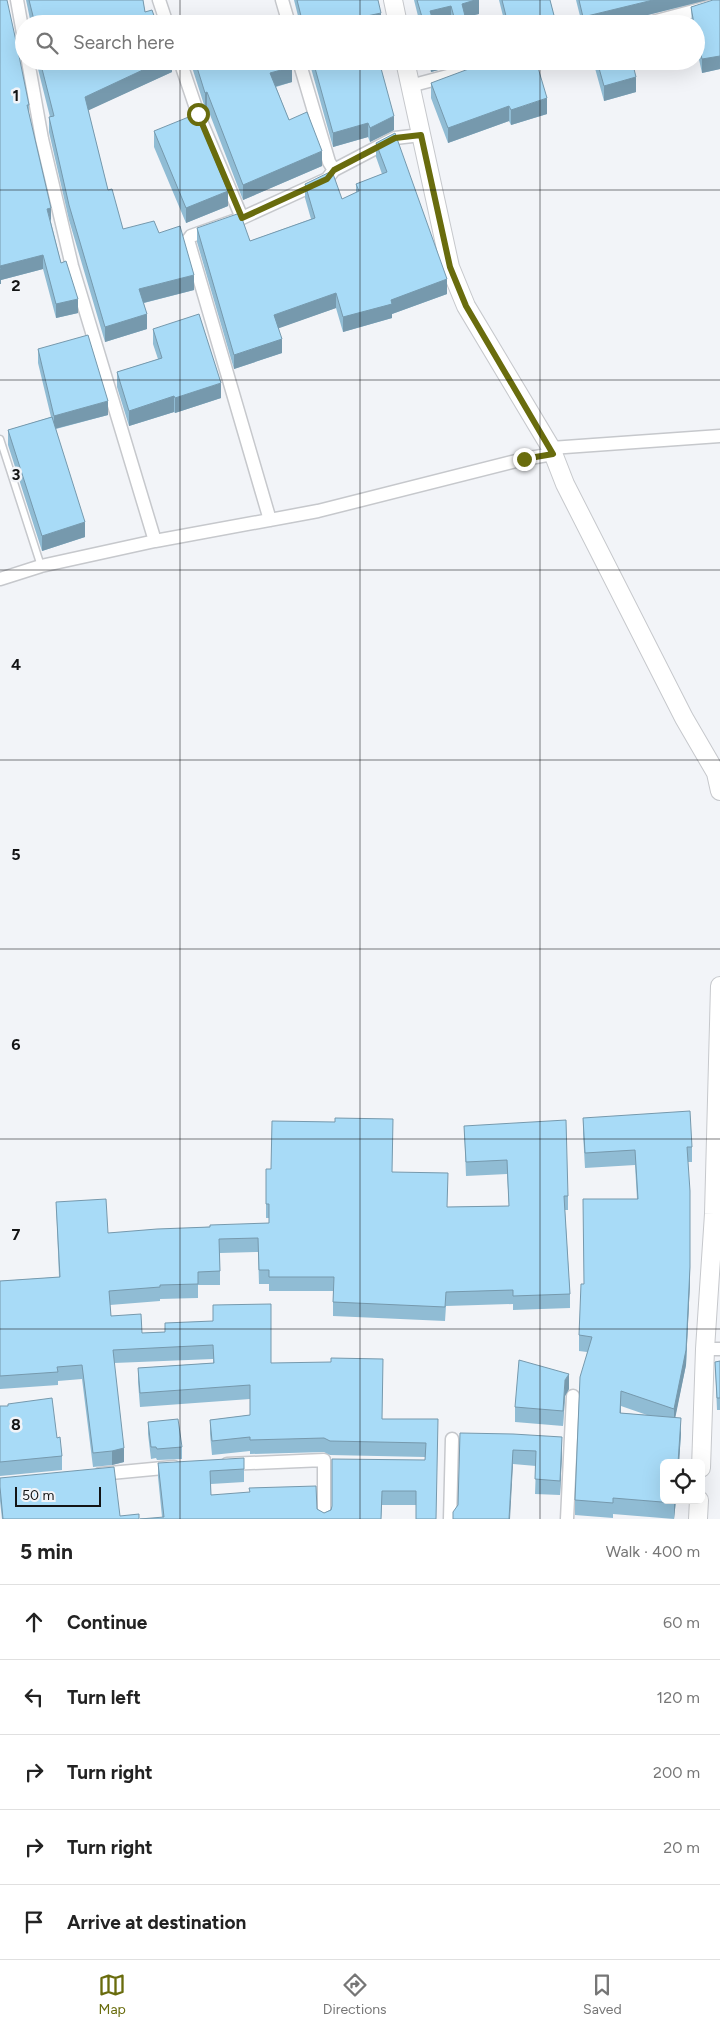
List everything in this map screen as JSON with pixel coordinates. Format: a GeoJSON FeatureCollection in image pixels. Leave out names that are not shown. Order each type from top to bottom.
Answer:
{"type":"FeatureCollection","features":[{"type":"Feature","properties":{"kind":"street"},"geometry":{"type":"LineString","coordinates":[[17,0],[20,15]]}},
{"type":"Feature","properties":{"kind":"street"},"geometry":{"type":"LineString","coordinates":[[159,0],[164,15]]}},
{"type":"Feature","properties":{"kind":"street"},"geometry":{"type":"LineString","coordinates":[[282,0],[286,15]]}},
{"type":"Feature","properties":{"kind":"street"},"geometry":{"type":"LineString","coordinates":[[393,0],[396,15]]}},
{"type":"Feature","properties":{"kind":"street"},"geometry":{"type":"LineString","coordinates":[[679,15],[720,4]]}},
{"type":"Feature","properties":{"kind":"street"},"geometry":{"type":"LineString","coordinates":[[30,70],[42,139],[72,266],[155,541]]}},
{"type":"Feature","properties":{"kind":"street"},"geometry":{"type":"LineString","coordinates":[[183,70],[198,114],[242,218]]}},
{"type":"Feature","properties":{"kind":"street"},"geometry":{"type":"LineString","coordinates":[[302,70],[329,162],[334,170]]}},
{"type":"Feature","properties":{"kind":"street"},"geometry":{"type":"LineString","coordinates":[[407,70],[450,267],[466,306],[552,451],[565,484],[684,718],[716,773],[720,791]]}},
{"type":"Feature","properties":{"kind":"street"},"geometry":{"type":"LineString","coordinates":[[410,86],[470,70]]}},
{"type":"Feature","properties":{"kind":"street"},"geometry":{"type":"LineString","coordinates":[[270,520],[188,240],[191,236],[242,218],[327,179],[334,170],[395,138],[421,135]]}},
{"type":"Feature","properties":{"kind":"street"},"geometry":{"type":"LineString","coordinates":[[0,580],[41,566],[155,541],[318,511],[552,451],[720,436]]}},
{"type":"Feature","properties":{"kind":"street"},"geometry":{"type":"LineString","coordinates":[[702,1459],[712,1349],[717,1214],[720,986]]}},
{"type":"Feature","properties":{"kind":"street"},"geometry":{"type":"LineString","coordinates":[[567,1519],[573,1396]]}},
{"type":"Feature","properties":{"kind":"street"},"geometry":{"type":"LineString","coordinates":[[450,1519],[452,1439]]}},
{"type":"Feature","properties":{"kind":"street"},"geometry":{"type":"LineString","coordinates":[[210,1465],[324,1460],[324,1519]]}},
{"type":"Feature","properties":{"kind":"street"},"geometry":{"type":"LineString","coordinates":[[86,1475],[182,1467]]}},
{"type":"Feature","properties":{"kind":"street"},"geometry":{"type":"LineString","coordinates":[[698,1519],[699,1504]]}},
{"type":"Feature","properties":{"kind":"lane"},"geometry":{"type":"LineString","coordinates":[[0,439],[41,566]]}},
{"type":"Feature","properties":{"kind":"building"},"geometry":{"type":"Polygon","coordinates":[[[0,0],[7,0],[15,36],[15,70],[22,70],[29,105],[27,105],[51,208],[47,209],[61,263],[66,261],[78,299],[56,304],[43,255],[0,266],[0,0]]]}},
{"type":"Feature","properties":{"kind":"building"},"geometry":{"type":"Polygon","coordinates":[[[29,0],[143,0],[145,12],[152,10],[154,15],[33,15],[29,0]]]}},
{"type":"Feature","properties":{"kind":"building"},"geometry":{"type":"Polygon","coordinates":[[[297,0],[378,0],[381,13],[372,15],[301,15],[297,0]]]}},
{"type":"Feature","properties":{"kind":"building"},"geometry":{"type":"Polygon","coordinates":[[[417,0],[475,0],[462,4],[465,15],[454,15],[451,6],[430,11],[431,15],[421,15],[417,0]]]}},
{"type":"Feature","properties":{"kind":"building"},"geometry":{"type":"Polygon","coordinates":[[[502,0],[550,0],[554,15],[506,15],[502,0]]]}},
{"type":"Feature","properties":{"kind":"building"},"geometry":{"type":"Polygon","coordinates":[[[579,0],[653,0],[591,15],[583,15],[579,0]]]}},
{"type":"Feature","properties":{"kind":"building"},"geometry":{"type":"Polygon","coordinates":[[[713,0],[720,0],[720,56],[705,58],[705,15],[692,15],[691,7],[713,0]]]}},
{"type":"Feature","properties":{"kind":"building"},"geometry":{"type":"Polygon","coordinates":[[[42,70],[143,70],[85,97],[108,190],[112,189],[123,229],[154,221],[159,233],[180,226],[194,275],[139,289],[147,314],[105,327],[69,205],[49,117],[54,116],[42,70]]]}},
{"type":"Feature","properties":{"kind":"building"},"geometry":{"type":"Polygon","coordinates":[[[198,70],[281,70],[270,73],[289,120],[307,112],[322,151],[243,185],[207,92],[205,93],[198,70]]]}},
{"type":"Feature","properties":{"kind":"building"},"geometry":{"type":"Polygon","coordinates":[[[316,70],[381,70],[394,116],[370,128],[368,123],[333,133],[316,70]]]}},
{"type":"Feature","properties":{"kind":"building"},"geometry":{"type":"Polygon","coordinates":[[[466,70],[539,70],[547,98],[511,110],[509,106],[448,128],[431,83],[466,70]]]}},
{"type":"Feature","properties":{"kind":"building"},"geometry":{"type":"Polygon","coordinates":[[[600,70],[634,70],[636,77],[604,86],[600,70]]]}},
{"type":"Feature","properties":{"kind":"building"},"geometry":{"type":"Polygon","coordinates":[[[196,114],[228,191],[186,208],[154,131],[196,114]]]}},
{"type":"Feature","properties":{"kind":"building"},"geometry":{"type":"Polygon","coordinates":[[[395,133],[447,279],[391,300],[392,304],[343,317],[336,293],[274,315],[282,339],[234,355],[197,228],[240,213],[250,241],[315,218],[305,184],[332,171],[342,199],[359,191],[356,184],[387,172],[376,143],[395,133]]]}},
{"type":"Feature","properties":{"kind":"building"},"geometry":{"type":"Polygon","coordinates":[[[199,314],[221,383],[129,411],[117,372],[162,358],[153,329],[199,314]]]}},
{"type":"Feature","properties":{"kind":"building"},"geometry":{"type":"Polygon","coordinates":[[[88,335],[108,401],[54,416],[38,349],[88,335]]]}},
{"type":"Feature","properties":{"kind":"building"},"geometry":{"type":"Polygon","coordinates":[[[52,417],[85,522],[42,536],[8,430],[52,417]]]}},
{"type":"Feature","properties":{"kind":"building"},"geometry":{"type":"Polygon","coordinates":[[[690,1111],[692,1147],[687,1147],[690,1191],[690,1267],[686,1350],[674,1409],[621,1391],[620,1413],[681,1418],[678,1459],[660,1459],[660,1502],[613,1498],[613,1503],[575,1500],[580,1377],[592,1337],[579,1335],[581,1284],[584,1284],[583,1199],[638,1199],[635,1150],[585,1153],[583,1118],[690,1111]]]}},
{"type":"Feature","properties":{"kind":"building"},"geometry":{"type":"Polygon","coordinates":[[[335,1118],[393,1119],[392,1172],[448,1173],[447,1207],[509,1206],[507,1160],[466,1162],[464,1126],[566,1120],[568,1196],[564,1196],[570,1294],[513,1296],[513,1290],[446,1292],[445,1307],[333,1302],[334,1277],[269,1277],[269,1270],[259,1270],[258,1238],[219,1239],[220,1271],[198,1272],[198,1284],[160,1285],[160,1287],[109,1291],[111,1316],[141,1314],[142,1333],[165,1332],[165,1323],[213,1321],[213,1305],[271,1304],[271,1363],[331,1362],[331,1358],[383,1359],[382,1419],[438,1419],[436,1519],[416,1519],[416,1491],[382,1491],[381,1519],[140,1519],[164,1517],[158,1463],[244,1458],[244,1469],[210,1471],[211,1495],[250,1492],[249,1488],[316,1486],[317,1509],[324,1513],[331,1510],[332,1506],[332,1459],[425,1460],[426,1443],[330,1441],[324,1438],[250,1440],[250,1437],[212,1441],[210,1420],[250,1415],[250,1385],[140,1393],[138,1368],[214,1363],[213,1345],[113,1350],[124,1448],[112,1451],[93,1453],[82,1365],[57,1367],[58,1372],[0,1376],[0,1281],[60,1277],[56,1202],[106,1199],[108,1233],[210,1227],[210,1225],[269,1223],[269,1204],[266,1204],[266,1169],[271,1169],[272,1121],[335,1122],[335,1118]]]}},
{"type":"Feature","properties":{"kind":"building"},"geometry":{"type":"Polygon","coordinates":[[[519,1360],[569,1374],[565,1380],[563,1411],[515,1407],[519,1360]]]}},
{"type":"Feature","properties":{"kind":"building"},"geometry":{"type":"Polygon","coordinates":[[[720,1361],[720,1398],[717,1398],[715,1362],[720,1361]]]}},
{"type":"Feature","properties":{"kind":"building"},"geometry":{"type":"Polygon","coordinates":[[[52,1398],[57,1438],[60,1437],[62,1456],[0,1462],[0,1406],[52,1398]]]}},
{"type":"Feature","properties":{"kind":"building"},"geometry":{"type":"Polygon","coordinates":[[[178,1419],[182,1447],[157,1449],[156,1447],[151,1447],[148,1422],[178,1419]]]}},
{"type":"Feature","properties":{"kind":"building"},"geometry":{"type":"Polygon","coordinates":[[[460,1433],[562,1437],[560,1481],[535,1479],[536,1451],[513,1450],[509,1519],[453,1519],[453,1512],[458,1505],[460,1433]]]}},
{"type":"Feature","properties":{"kind":"building"},"geometry":{"type":"Polygon","coordinates":[[[114,1467],[120,1516],[139,1514],[139,1519],[3,1519],[0,1478],[114,1467]]]}},
{"type":"Feature","properties":{"kind":"route"},"geometry":{"type":"LineString","coordinates":[[198,114],[242,218],[327,179],[334,170],[395,138],[421,135],[450,267],[466,306],[553,454],[524,459]]}}]}
